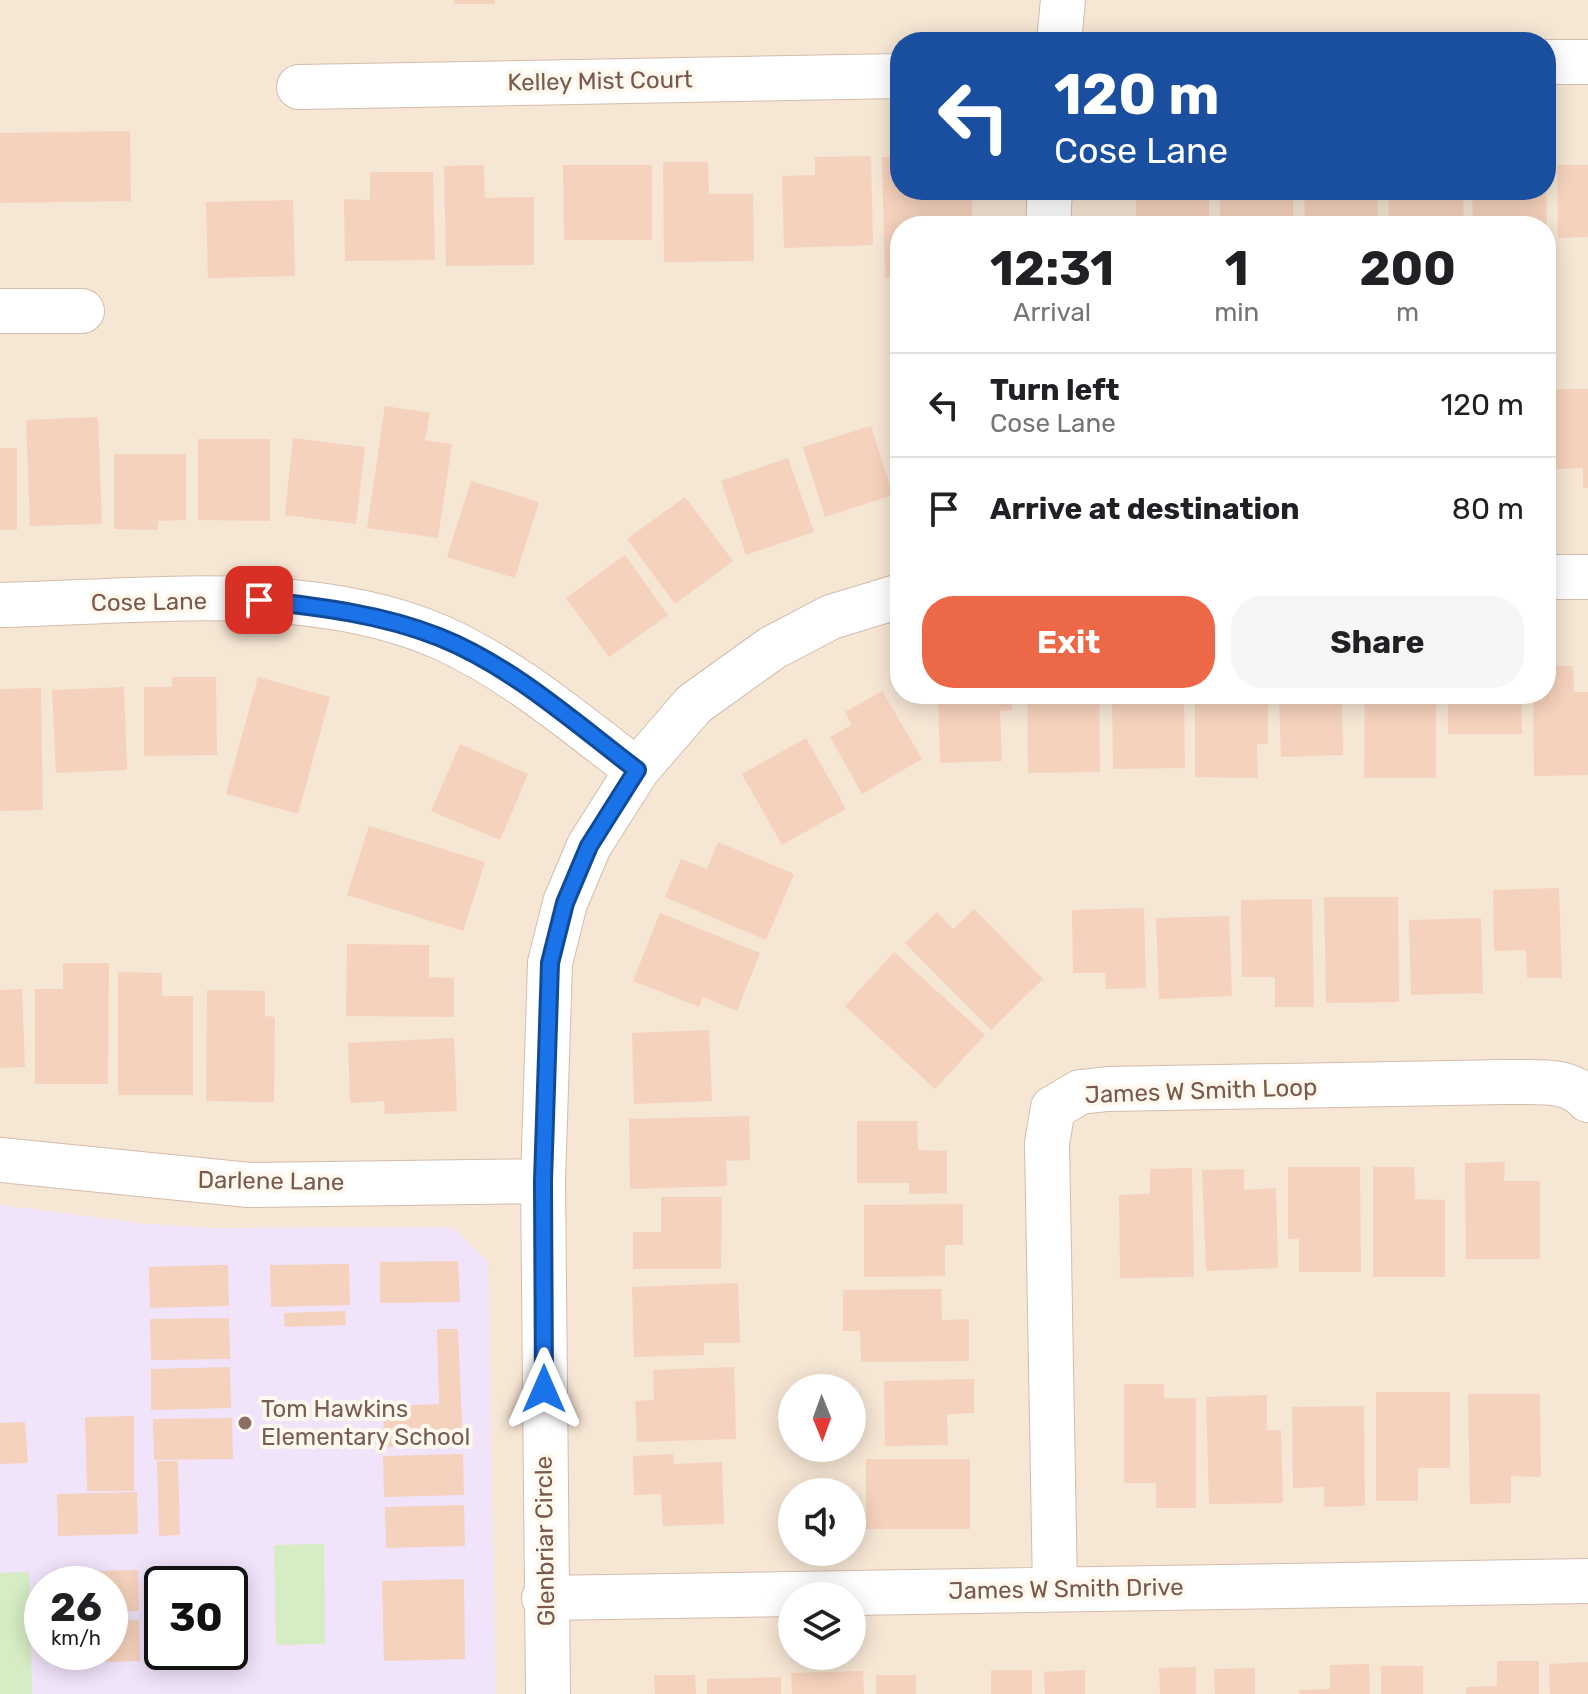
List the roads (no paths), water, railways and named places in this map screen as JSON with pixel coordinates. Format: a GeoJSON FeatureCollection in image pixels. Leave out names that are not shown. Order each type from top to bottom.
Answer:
{"type":"FeatureCollection","features":[{"type":"Feature","properties":{"kind":"street"},"geometry":{"type":"LineString","coordinates":[[1060,32],[1063,0]]}},
{"type":"Feature","properties":{"kind":"street"},"geometry":{"type":"LineString","coordinates":[[1556,62],[1588,62]]}},
{"type":"Feature","properties":{"kind":"street","name":"Kelley Mist Court"},"geometry":{"type":"LineString","coordinates":[[299,87],[890,76]]}},
{"type":"Feature","properties":{"kind":"street"},"geometry":{"type":"LineString","coordinates":[[0,311],[82,311]]}},
{"type":"Feature","properties":{"kind":"street"},"geometry":{"type":"LineString","coordinates":[[1556,577],[1588,577]]}},
{"type":"Feature","properties":{"kind":"street","name":"Glenbriar Circle"},"geometry":{"type":"LineString","coordinates":[[548,1694],[544,1598],[543,1181],[550,963],[565,903],[589,846],[637,770],[694,704],[772,648],[831,617],[890,599]]}},
{"type":"Feature","properties":{"kind":"street","name":"Cose Lane"},"geometry":{"type":"LineString","coordinates":[[0,605],[259,600],[351,610],[440,637],[517,681],[637,770]]}},
{"type":"Feature","properties":{"kind":"street","name":"James W Smith Loop"},"geometry":{"type":"LineString","coordinates":[[1055,1589],[1047,1143],[1053,1108],[1080,1092],[1108,1089],[1489,1082],[1564,1084],[1580,1090],[1588,1100]]}},
{"type":"Feature","properties":{"kind":"street","name":"Darlene Lane"},"geometry":{"type":"LineString","coordinates":[[0,1160],[249,1185],[543,1181]]}},
{"type":"Feature","properties":{"kind":"street","name":"James W Smith Drive"},"geometry":{"type":"LineString","coordinates":[[544,1598],[1588,1581]]}},
{"type":"Feature","properties":{"kind":"place","name":"Tom Hawkins Elementary School"},"geometry":{"type":"Point","coordinates":[245,1423]}}]}
